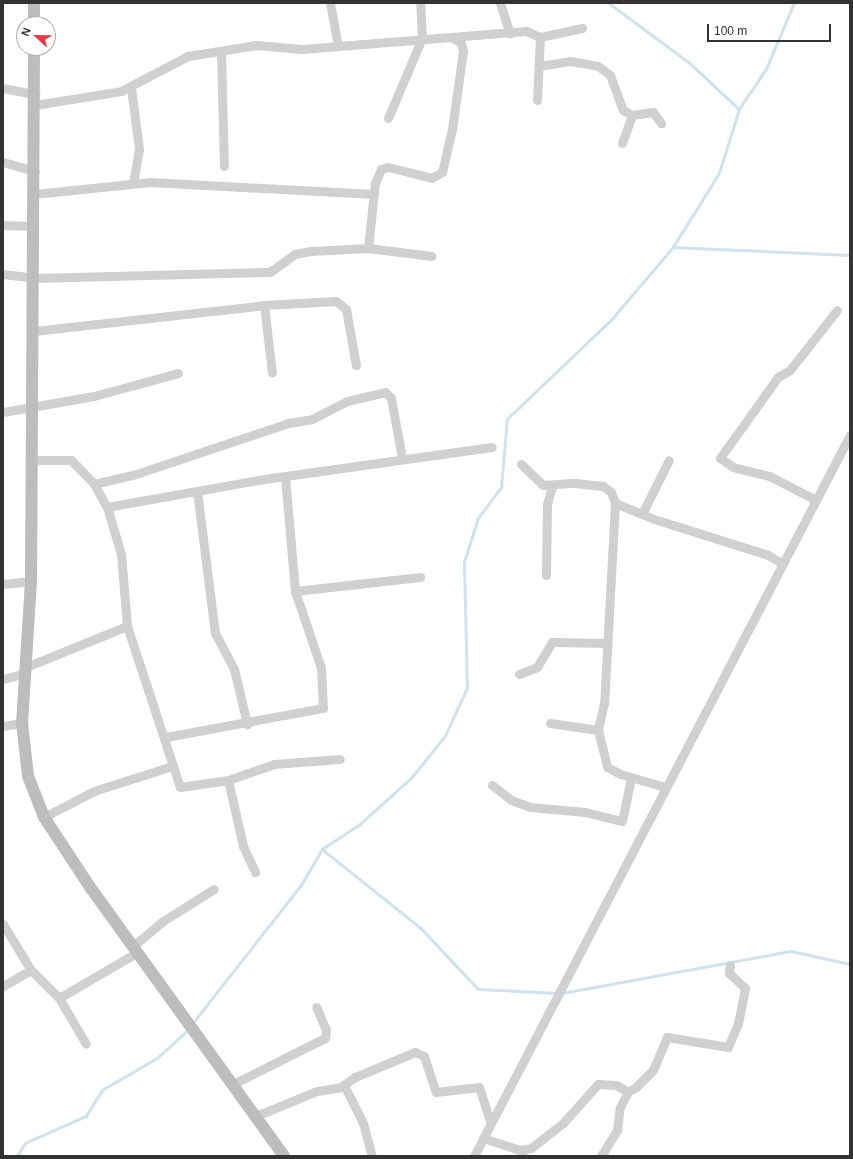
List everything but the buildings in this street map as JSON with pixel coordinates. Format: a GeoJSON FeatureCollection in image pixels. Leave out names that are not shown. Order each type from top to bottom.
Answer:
{"type":"FeatureCollection","features":[{"type":"Feature","properties":{"kind":"main road"},"geometry":{"type":"LineString","coordinates":[[34,3],[34,16]]}},
{"type":"Feature","properties":{"kind":"main road"},"geometry":{"type":"LineString","coordinates":[[34,56],[34,407],[31,581],[22,724],[28,776],[44,817],[171,1003],[199,1036],[284,1156]]}},
{"type":"Feature","properties":{"kind":"street"},"geometry":{"type":"LineString","coordinates":[[330,3],[338,46]]}},
{"type":"Feature","properties":{"kind":"street"},"geometry":{"type":"LineString","coordinates":[[388,118],[422,38],[420,3]]}},
{"type":"Feature","properties":{"kind":"street"},"geometry":{"type":"LineString","coordinates":[[500,3],[510,33]]}},
{"type":"Feature","properties":{"kind":"street"},"geometry":{"type":"LineString","coordinates":[[3,88],[35,100],[131,88],[178,60],[221,53],[256,45],[302,49],[422,38],[526,31],[540,37],[582,28]]}},
{"type":"Feature","properties":{"kind":"street"},"geometry":{"type":"LineString","coordinates":[[368,248],[374,194],[379,173],[384,167],[432,178],[442,172],[451,135],[463,51],[460,43],[451,36]]}},
{"type":"Feature","properties":{"kind":"street"},"geometry":{"type":"LineString","coordinates":[[537,100],[540,37]]}},
{"type":"Feature","properties":{"kind":"street"},"geometry":{"type":"LineString","coordinates":[[221,53],[224,166]]}},
{"type":"Feature","properties":{"kind":"street"},"geometry":{"type":"LineString","coordinates":[[539,66],[570,62],[598,66],[610,75],[623,110],[632,115],[653,112],[661,123]]}},
{"type":"Feature","properties":{"kind":"street"},"geometry":{"type":"LineString","coordinates":[[131,88],[139,149],[133,184]]}},
{"type":"Feature","properties":{"kind":"street"},"geometry":{"type":"LineString","coordinates":[[622,143],[632,115]]}},
{"type":"Feature","properties":{"kind":"street"},"geometry":{"type":"LineString","coordinates":[[3,162],[35,170]]}},
{"type":"Feature","properties":{"kind":"street"},"geometry":{"type":"LineString","coordinates":[[34,194],[133,184],[284,187],[374,194]]}},
{"type":"Feature","properties":{"kind":"street"},"geometry":{"type":"LineString","coordinates":[[3,225],[34,226]]}},
{"type":"Feature","properties":{"kind":"street"},"geometry":{"type":"LineString","coordinates":[[3,274],[34,278],[270,272],[302,252],[368,248],[431,256]]}},
{"type":"Feature","properties":{"kind":"street"},"geometry":{"type":"LineString","coordinates":[[34,331],[264,304],[342,304],[356,365]]}},
{"type":"Feature","properties":{"kind":"street"},"geometry":{"type":"LineString","coordinates":[[264,304],[272,373]]}},
{"type":"Feature","properties":{"kind":"street"},"geometry":{"type":"LineString","coordinates":[[816,500],[769,476],[733,467],[720,458],[778,377],[790,370],[837,310]]}},
{"type":"Feature","properties":{"kind":"street"},"geometry":{"type":"LineString","coordinates":[[3,412],[34,407],[178,373]]}},
{"type":"Feature","properties":{"kind":"street"},"geometry":{"type":"LineString","coordinates":[[94,484],[136,474],[288,423],[312,419],[348,400],[385,392],[391,398],[402,458]]}},
{"type":"Feature","properties":{"kind":"street"},"geometry":{"type":"LineString","coordinates":[[474,1156],[665,787],[850,435]]}},
{"type":"Feature","properties":{"kind":"street"},"geometry":{"type":"LineString","coordinates":[[107,507],[402,458],[492,447]]}},
{"type":"Feature","properties":{"kind":"street"},"geometry":{"type":"LineString","coordinates":[[32,460],[71,460],[94,484],[107,507],[120,554],[127,626],[166,737],[177,783],[184,788],[228,780],[274,764],[340,759]]}},
{"type":"Feature","properties":{"kind":"street"},"geometry":{"type":"LineString","coordinates":[[642,514],[669,460]]}},
{"type":"Feature","properties":{"kind":"street"},"geometry":{"type":"LineString","coordinates":[[521,464],[536,481],[552,486],[575,483],[603,486],[611,492],[615,503],[604,703],[598,730],[607,767],[631,778],[665,787]]}},
{"type":"Feature","properties":{"kind":"street"},"geometry":{"type":"LineString","coordinates":[[166,737],[247,724],[323,708],[321,668],[295,592],[285,477]]}},
{"type":"Feature","properties":{"kind":"street"},"geometry":{"type":"LineString","coordinates":[[546,575],[547,504],[552,486]]}},
{"type":"Feature","properties":{"kind":"street"},"geometry":{"type":"LineString","coordinates":[[197,491],[215,633],[234,668],[247,724]]}},
{"type":"Feature","properties":{"kind":"street"},"geometry":{"type":"LineString","coordinates":[[615,503],[642,514],[768,555],[782,564]]}},
{"type":"Feature","properties":{"kind":"street"},"geometry":{"type":"LineString","coordinates":[[295,592],[420,577]]}},
{"type":"Feature","properties":{"kind":"street"},"geometry":{"type":"LineString","coordinates":[[3,584],[31,581]]}},
{"type":"Feature","properties":{"kind":"street"},"geometry":{"type":"LineString","coordinates":[[3,679],[127,626]]}},
{"type":"Feature","properties":{"kind":"street"},"geometry":{"type":"LineString","coordinates":[[519,674],[536,667],[552,642],[607,643]]}},
{"type":"Feature","properties":{"kind":"street"},"geometry":{"type":"LineString","coordinates":[[550,723],[598,730]]}},
{"type":"Feature","properties":{"kind":"street"},"geometry":{"type":"LineString","coordinates":[[3,726],[22,724]]}},
{"type":"Feature","properties":{"kind":"street"},"geometry":{"type":"LineString","coordinates":[[44,817],[94,791],[172,766]]}},
{"type":"Feature","properties":{"kind":"street"},"geometry":{"type":"LineString","coordinates":[[492,785],[511,800],[530,807],[586,812],[622,821],[631,778]]}},
{"type":"Feature","properties":{"kind":"street"},"geometry":{"type":"LineString","coordinates":[[228,780],[243,846],[254,872]]}},
{"type":"Feature","properties":{"kind":"street"},"geometry":{"type":"LineString","coordinates":[[59,998],[134,950],[163,921],[214,888]]}},
{"type":"Feature","properties":{"kind":"street"},"geometry":{"type":"LineString","coordinates":[[3,924],[31,970],[59,998],[86,1044]]}},
{"type":"Feature","properties":{"kind":"street"},"geometry":{"type":"LineString","coordinates":[[602,1156],[617,1130],[620,1107],[628,1092],[653,1070],[667,1037],[728,1047],[738,1024],[745,988],[729,973],[730,966]]}},
{"type":"Feature","properties":{"kind":"street"},"geometry":{"type":"LineString","coordinates":[[3,986],[31,970]]}},
{"type":"Feature","properties":{"kind":"street"},"geometry":{"type":"LineString","coordinates":[[233,1084],[325,1038],[326,1030],[316,1008]]}},
{"type":"Feature","properties":{"kind":"street"},"geometry":{"type":"LineString","coordinates":[[256,1116],[317,1091],[344,1085],[355,1077],[419,1052],[424,1056],[436,1092],[479,1087],[491,1123]]}},
{"type":"Feature","properties":{"kind":"street"},"geometry":{"type":"LineString","coordinates":[[483,1138],[521,1153],[531,1148],[570,1117],[598,1084],[616,1085],[628,1092]]}},
{"type":"Feature","properties":{"kind":"street"},"geometry":{"type":"LineString","coordinates":[[344,1085],[363,1123],[372,1156]]}},
{"type":"Feature","properties":{"kind":"waterway"},"geometry":{"type":"LineString","coordinates":[[609,3],[691,64],[739,109]]}},
{"type":"Feature","properties":{"kind":"waterway"},"geometry":{"type":"LineString","coordinates":[[192,1024],[301,885],[322,849],[360,824],[411,778],[445,736],[467,688],[464,562],[478,518],[501,487],[507,419],[610,321],[673,247],[719,173],[739,109],[766,69],[794,3]]}},
{"type":"Feature","properties":{"kind":"waterway"},"geometry":{"type":"LineString","coordinates":[[673,247],[850,255]]}},
{"type":"Feature","properties":{"kind":"waterway"},"geometry":{"type":"LineString","coordinates":[[322,849],[421,928],[478,989],[557,993]]}},
{"type":"Feature","properties":{"kind":"waterway"},"geometry":{"type":"LineString","coordinates":[[562,993],[791,951],[850,964]]}},
{"type":"Feature","properties":{"kind":"waterway"},"geometry":{"type":"LineString","coordinates":[[17,1156],[25,1143],[86,1116],[102,1090],[157,1058],[188,1030]]}}]}
